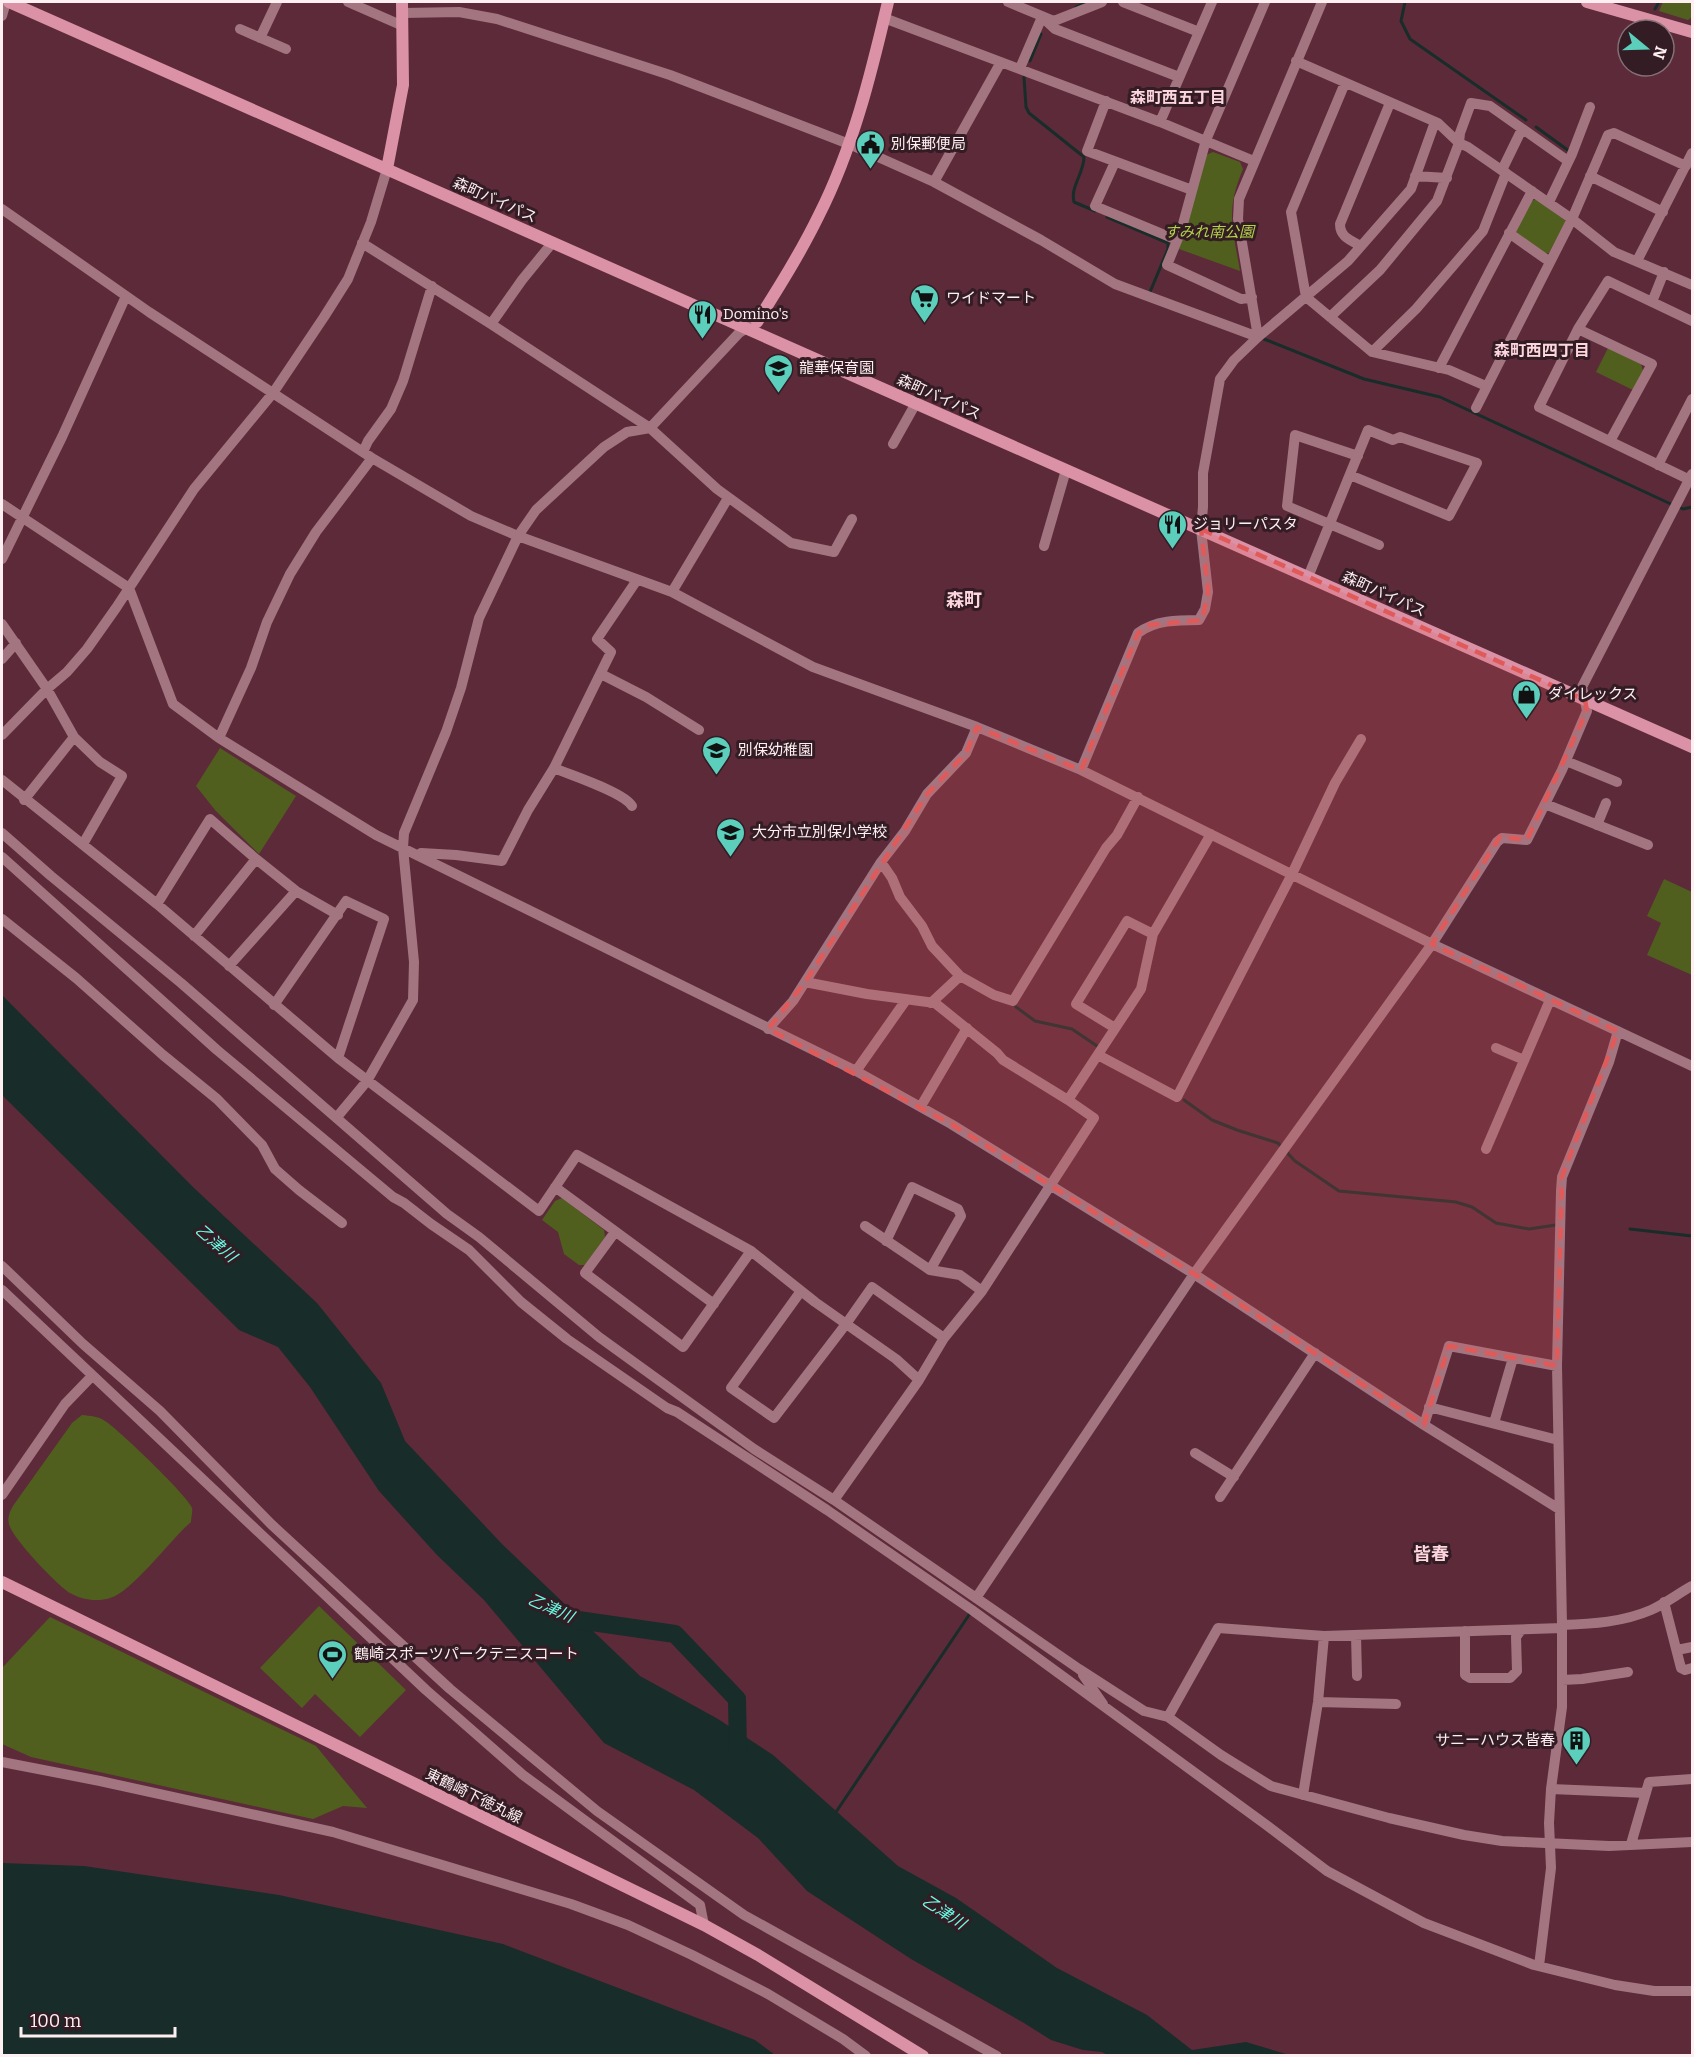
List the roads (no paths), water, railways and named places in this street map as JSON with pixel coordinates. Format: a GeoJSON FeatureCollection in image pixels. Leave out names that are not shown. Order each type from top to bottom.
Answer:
{"type":"FeatureCollection","features":[{"type":"Feature","properties":{"kind":"main road","name":"森町バイパス"},"geometry":{"type":"LineString","coordinates":[[8,2],[553,242],[752,325],[916,403],[1692,747]]}},
{"type":"Feature","properties":{"kind":"main road"},"geometry":{"type":"LineString","coordinates":[[752,325],[782,282],[820,214],[849,144],[867,90],[888,2]]}},
{"type":"Feature","properties":{"kind":"main road"},"geometry":{"type":"LineString","coordinates":[[1589,2],[1620,6],[1692,32]]}},
{"type":"Feature","properties":{"kind":"main road"},"geometry":{"type":"LineString","coordinates":[[387,169],[403,85],[402,14]]}},
{"type":"Feature","properties":{"kind":"main road","name":"東鶴崎下徳丸線"},"geometry":{"type":"LineString","coordinates":[[2,1582],[704,1925],[923,2055]]}},
{"type":"Feature","properties":{"kind":"street"},"geometry":{"type":"LineString","coordinates":[[2,16],[8,2]]}},
{"type":"Feature","properties":{"kind":"street"},"geometry":{"type":"LineString","coordinates":[[260,38],[277,2]]}},
{"type":"Feature","properties":{"kind":"street"},"geometry":{"type":"LineString","coordinates":[[348,2],[402,14],[459,7],[670,75],[849,144],[934,182],[1115,284],[1258,337]]}},
{"type":"Feature","properties":{"kind":"street"},"geometry":{"type":"LineString","coordinates":[[1008,2],[1056,21],[1102,2]]}},
{"type":"Feature","properties":{"kind":"street"},"geometry":{"type":"LineString","coordinates":[[1123,2],[1198,32]]}},
{"type":"Feature","properties":{"kind":"street"},"geometry":{"type":"LineString","coordinates":[[1160,122],[1212,2]]}},
{"type":"Feature","properties":{"kind":"street"},"geometry":{"type":"LineString","coordinates":[[1252,297],[1241,299],[1167,265],[1177,240],[1206,141],[1265,2]]}},
{"type":"Feature","properties":{"kind":"street"},"geometry":{"type":"LineString","coordinates":[[1258,337],[1237,214],[1241,191],[1321,4],[1308,2]]}},
{"type":"Feature","properties":{"kind":"street"},"geometry":{"type":"LineString","coordinates":[[1020,68],[1042,17]]}},
{"type":"Feature","properties":{"kind":"street"},"geometry":{"type":"LineString","coordinates":[[1042,17],[1055,29],[1179,77]]}},
{"type":"Feature","properties":{"kind":"street"},"geometry":{"type":"LineString","coordinates":[[884,18],[1106,101],[1254,160]]}},
{"type":"Feature","properties":{"kind":"street"},"geometry":{"type":"LineString","coordinates":[[240,29],[286,49]]}},
{"type":"Feature","properties":{"kind":"street"},"geometry":{"type":"LineString","coordinates":[[934,182],[1001,62]]}},
{"type":"Feature","properties":{"kind":"street"},"geometry":{"type":"LineString","coordinates":[[1296,62],[1435,122],[1459,143],[1549,202],[1614,252],[1692,282]]}},
{"type":"Feature","properties":{"kind":"street"},"geometry":{"type":"LineString","coordinates":[[1345,83],[1291,212],[1306,297],[1372,352],[1449,370],[1486,386]]}},
{"type":"Feature","properties":{"kind":"street"},"geometry":{"type":"LineString","coordinates":[[1106,101],[1087,151],[1192,190]]}},
{"type":"Feature","properties":{"kind":"street"},"geometry":{"type":"LineString","coordinates":[[1361,246],[1344,236],[1340,230],[1340,224],[1390,103]]}},
{"type":"Feature","properties":{"kind":"street"},"geometry":{"type":"LineString","coordinates":[[1330,317],[1370,280],[1437,201],[1447,178],[1471,103],[1490,106],[1568,161]]}},
{"type":"Feature","properties":{"kind":"street"},"geometry":{"type":"LineString","coordinates":[[1549,202],[1590,107]]}},
{"type":"Feature","properties":{"kind":"street"},"geometry":{"type":"LineString","coordinates":[[1081,770],[1138,633],[1148,625],[1178,620],[1199,620],[1203,615],[1208,592],[1201,529],[1203,473],[1220,379],[1234,360],[1258,337],[1348,261],[1411,189],[1435,122]]}},
{"type":"Feature","properties":{"kind":"street"},"geometry":{"type":"LineString","coordinates":[[1372,352],[1416,309],[1483,231],[1504,171],[1522,129]]}},
{"type":"Feature","properties":{"kind":"street"},"geometry":{"type":"LineString","coordinates":[[1476,408],[1572,219],[1608,135],[1614,133],[1686,166]]}},
{"type":"Feature","properties":{"kind":"street"},"geometry":{"type":"LineString","coordinates":[[1637,261],[1692,153]]}},
{"type":"Feature","properties":{"kind":"street"},"geometry":{"type":"LineString","coordinates":[[1115,162],[1095,206],[1177,240]]}},
{"type":"Feature","properties":{"kind":"street"},"geometry":{"type":"LineString","coordinates":[[2,735],[67,672],[87,649],[194,489],[273,393],[348,279],[387,169]]}},
{"type":"Feature","properties":{"kind":"street"},"geometry":{"type":"LineString","coordinates":[[1415,176],[1447,178]]}},
{"type":"Feature","properties":{"kind":"street"},"geometry":{"type":"LineString","coordinates":[[1590,176],[1663,212]]}},
{"type":"Feature","properties":{"kind":"street"},"geometry":{"type":"LineString","coordinates":[[1439,368],[1532,191]]}},
{"type":"Feature","properties":{"kind":"street"},"geometry":{"type":"LineString","coordinates":[[2,209],[126,296],[273,393],[368,455],[471,516],[518,536],[672,592],[779,651],[813,667],[977,727],[1081,770],[1432,944],[1692,1066]]}},
{"type":"Feature","properties":{"kind":"street"},"geometry":{"type":"LineString","coordinates":[[1509,234],[1550,262]]}},
{"type":"Feature","properties":{"kind":"street"},"geometry":{"type":"LineString","coordinates":[[491,324],[522,280],[553,242]]}},
{"type":"Feature","properties":{"kind":"street"},"geometry":{"type":"LineString","coordinates":[[362,243],[651,428],[717,489],[791,543],[834,552],[852,519]]}},
{"type":"Feature","properties":{"kind":"street"},"geometry":{"type":"LineString","coordinates":[[1652,302],[1664,272]]}},
{"type":"Feature","properties":{"kind":"street"},"geometry":{"type":"LineString","coordinates":[[976,1598],[1194,1274],[1432,944],[1497,842],[1502,838],[1527,840],[1566,761],[1587,711],[1582,687],[1691,477],[1658,465],[1539,407],[1578,329],[1608,281],[1692,321]]}},
{"type":"Feature","properties":{"kind":"street"},"geometry":{"type":"LineString","coordinates":[[219,738],[251,668],[267,622],[290,574],[368,455],[368,441],[391,409],[403,381],[432,286]]}},
{"type":"Feature","properties":{"kind":"street"},"geometry":{"type":"LineString","coordinates":[[2,559],[62,437],[126,296]]}},
{"type":"Feature","properties":{"kind":"street"},"geometry":{"type":"LineString","coordinates":[[337,1117],[367,1081],[413,1000],[414,962],[403,848],[404,833],[446,732],[461,688],[479,618],[518,536],[536,510],[604,447],[627,432],[651,428],[739,333],[752,325]]}},
{"type":"Feature","properties":{"kind":"street"},"geometry":{"type":"LineString","coordinates":[[1578,329],[1652,364],[1610,441]]}},
{"type":"Feature","properties":{"kind":"street"},"geometry":{"type":"LineString","coordinates":[[1658,465],[1692,399]]}},
{"type":"Feature","properties":{"kind":"street"},"geometry":{"type":"LineString","coordinates":[[893,444],[916,403]]}},
{"type":"Feature","properties":{"kind":"street"},"geometry":{"type":"LineString","coordinates":[[1308,577],[1368,430],[1393,440],[1400,437],[1477,463],[1449,516],[1350,475]]}},
{"type":"Feature","properties":{"kind":"street"},"geometry":{"type":"LineString","coordinates":[[1358,456],[1294,435],[1287,506],[1379,545]]}},
{"type":"Feature","properties":{"kind":"street"},"geometry":{"type":"LineString","coordinates":[[1044,546],[1066,470]]}},
{"type":"Feature","properties":{"kind":"street"},"geometry":{"type":"LineString","coordinates":[[672,592],[728,498]]}},
{"type":"Feature","properties":{"kind":"street"},"geometry":{"type":"LineString","coordinates":[[2,504],[129,588],[173,704],[219,738],[362,827],[856,1071],[921,1106],[1194,1274],[1424,1425],[1559,1509]]}},
{"type":"Feature","properties":{"kind":"street"},"geometry":{"type":"LineString","coordinates":[[415,853],[502,861],[528,810],[554,768],[611,652],[597,639],[637,580]]}},
{"type":"Feature","properties":{"kind":"street"},"geometry":{"type":"LineString","coordinates":[[2,624],[47,689],[74,737],[100,762],[122,776],[83,844]]}},
{"type":"Feature","properties":{"kind":"street"},"geometry":{"type":"LineString","coordinates":[[2,659],[15,643]]}},
{"type":"Feature","properties":{"kind":"street"},"geometry":{"type":"LineString","coordinates":[[601,674],[646,697],[699,730]]}},
{"type":"Feature","properties":{"kind":"street"},"geometry":{"type":"LineString","coordinates":[[768,1029],[793,1001],[927,794],[966,753],[977,727]]}},
{"type":"Feature","properties":{"kind":"street"},"geometry":{"type":"LineString","coordinates":[[24,800],[74,737]]}},
{"type":"Feature","properties":{"kind":"street"},"geometry":{"type":"LineString","coordinates":[[1098,1055],[1177,1097],[1292,874],[1335,783],[1361,739]]}},
{"type":"Feature","properties":{"kind":"street"},"geometry":{"type":"LineString","coordinates":[[1566,761],[1617,782]]}},
{"type":"Feature","properties":{"kind":"street"},"geometry":{"type":"LineString","coordinates":[[554,768],[619,795],[629,801],[632,806]]}},
{"type":"Feature","properties":{"kind":"street"},"geometry":{"type":"LineString","coordinates":[[2,780],[24,800],[157,904],[338,1058],[539,1211],[577,1155],[751,1251],[801,1291],[896,1359],[919,1380]]}},
{"type":"Feature","properties":{"kind":"street"},"geometry":{"type":"LineString","coordinates":[[881,862],[892,878],[900,897],[922,926],[932,946],[960,976],[994,995],[1013,1001],[1106,848],[1117,835],[1138,797]]}},
{"type":"Feature","properties":{"kind":"street"},"geometry":{"type":"LineString","coordinates":[[1597,825],[1606,803]]}},
{"type":"Feature","properties":{"kind":"street"},"geometry":{"type":"LineString","coordinates":[[1545,804],[1648,845]]}},
{"type":"Feature","properties":{"kind":"street"},"geometry":{"type":"LineString","coordinates":[[157,904],[210,819],[296,891],[338,915]]}},
{"type":"Feature","properties":{"kind":"street"},"geometry":{"type":"LineString","coordinates":[[2,832],[337,1117],[447,1214],[599,1337],[754,1449],[834,1500],[1079,1670],[1144,1711],[1168,1718],[1270,1786],[1389,1818],[1502,1841],[1608,1845],[1692,1842]]}},
{"type":"Feature","properties":{"kind":"street"},"geometry":{"type":"LineString","coordinates":[[1068,1100],[1141,989],[1153,934],[1211,834]]}},
{"type":"Feature","properties":{"kind":"street"},"geometry":{"type":"LineString","coordinates":[[2,857],[217,1050],[393,1197],[469,1250],[521,1302],[567,1339],[667,1408],[678,1412],[846,1523],[972,1610],[1265,1824],[1327,1872],[1424,1923],[1539,1966],[1614,1990],[1692,1991]]}},
{"type":"Feature","properties":{"kind":"street"},"geometry":{"type":"LineString","coordinates":[[194,936],[256,859]]}},
{"type":"Feature","properties":{"kind":"street"},"geometry":{"type":"LineString","coordinates":[[229,966],[296,891]]}},
{"type":"Feature","properties":{"kind":"street"},"geometry":{"type":"LineString","coordinates":[[274,1005],[346,901],[384,920],[338,1058]]}},
{"type":"Feature","properties":{"kind":"street"},"geometry":{"type":"LineString","coordinates":[[2,919],[76,978],[217,1099],[262,1145],[275,1169],[342,1222]]}},
{"type":"Feature","properties":{"kind":"street"},"geometry":{"type":"LineString","coordinates":[[1115,1028],[1076,1004],[1127,921],[1153,934]]}},
{"type":"Feature","properties":{"kind":"street"},"geometry":{"type":"LineString","coordinates":[[931,1003],[960,976]]}},
{"type":"Feature","properties":{"kind":"street"},"geometry":{"type":"LineString","coordinates":[[805,982],[935,1003],[1003,1060],[1094,1118],[982,1291],[944,1338],[919,1380],[834,1500]]}},
{"type":"Feature","properties":{"kind":"street"},"geometry":{"type":"LineString","coordinates":[[856,1071],[906,1000]]}},
{"type":"Feature","properties":{"kind":"street"},"geometry":{"type":"LineString","coordinates":[[1486,1149],[1550,1000]]}},
{"type":"Feature","properties":{"kind":"street"},"geometry":{"type":"LineString","coordinates":[[921,1106],[967,1028]]}},
{"type":"Feature","properties":{"kind":"street"},"geometry":{"type":"LineString","coordinates":[[1539,1966],[1551,1868],[1549,1823],[1551,1789],[1562,1707],[1557,1366],[1562,1177],[1609,1062],[1618,1031]]}},
{"type":"Feature","properties":{"kind":"street"},"geometry":{"type":"LineString","coordinates":[[1496,1048],[1524,1060]]}},
{"type":"Feature","properties":{"kind":"street"},"geometry":{"type":"LineString","coordinates":[[555,1187],[714,1304]]}},
{"type":"Feature","properties":{"kind":"street"},"geometry":{"type":"LineString","coordinates":[[886,1240],[912,1187],[958,1209],[961,1216],[930,1270]]}},
{"type":"Feature","properties":{"kind":"street"},"geometry":{"type":"LineString","coordinates":[[865,1226],[930,1270],[960,1275],[982,1291]]}},
{"type":"Feature","properties":{"kind":"street"},"geometry":{"type":"LineString","coordinates":[[615,1232],[585,1273],[683,1347],[751,1251]]}},
{"type":"Feature","properties":{"kind":"street"},"geometry":{"type":"LineString","coordinates":[[2,1266],[83,1344],[160,1411],[271,1524],[450,1689],[597,1811],[744,1915],[997,2055]]}},
{"type":"Feature","properties":{"kind":"street"},"geometry":{"type":"LineString","coordinates":[[801,1291],[731,1388],[774,1418],[872,1287],[944,1338]]}},
{"type":"Feature","properties":{"kind":"street"},"geometry":{"type":"LineString","coordinates":[[2,1290],[426,1690],[523,1775],[700,1905],[704,1925]]}},
{"type":"Feature","properties":{"kind":"street"},"geometry":{"type":"LineString","coordinates":[[1424,1425],[1449,1346],[1557,1366]]}},
{"type":"Feature","properties":{"kind":"street"},"geometry":{"type":"LineString","coordinates":[[1220,1497],[1315,1353]]}},
{"type":"Feature","properties":{"kind":"street"},"geometry":{"type":"LineString","coordinates":[[1494,1424],[1513,1358]]}},
{"type":"Feature","properties":{"kind":"street"},"geometry":{"type":"LineString","coordinates":[[2,1495],[65,1404],[92,1376]]}},
{"type":"Feature","properties":{"kind":"street"},"geometry":{"type":"LineString","coordinates":[[1430,1407],[1558,1440]]}},
{"type":"Feature","properties":{"kind":"street"},"geometry":{"type":"LineString","coordinates":[[1195,1453],[1234,1477]]}},
{"type":"Feature","properties":{"kind":"street"},"geometry":{"type":"LineString","coordinates":[[1168,1718],[1218,1628],[1324,1636],[1562,1627],[1626,1619],[1653,1609],[1692,1586]]}},
{"type":"Feature","properties":{"kind":"street"},"geometry":{"type":"LineString","coordinates":[[1664,1602],[1681,1668],[1685,1670],[1692,1668]]}},
{"type":"Feature","properties":{"kind":"street"},"geometry":{"type":"LineString","coordinates":[[1465,1631],[1466,1675],[1470,1678],[1510,1678],[1517,1671],[1516,1637],[1521,1630]]}},
{"type":"Feature","properties":{"kind":"street"},"geometry":{"type":"LineString","coordinates":[[1356,1635],[1357,1676]]}},
{"type":"Feature","properties":{"kind":"street"},"geometry":{"type":"LineString","coordinates":[[1302,1795],[1318,1702],[1324,1636]]}},
{"type":"Feature","properties":{"kind":"street"},"geometry":{"type":"LineString","coordinates":[[1677,1650],[1692,1647]]}},
{"type":"Feature","properties":{"kind":"street"},"geometry":{"type":"LineString","coordinates":[[1079,1670],[1108,1711]]}},
{"type":"Feature","properties":{"kind":"street"},"geometry":{"type":"LineString","coordinates":[[1562,1680],[1628,1672]]}},
{"type":"Feature","properties":{"kind":"street"},"geometry":{"type":"LineString","coordinates":[[1318,1702],[1396,1704]]}},
{"type":"Feature","properties":{"kind":"street"},"geometry":{"type":"LineString","coordinates":[[2,1762],[333,1832],[571,1904],[628,1925],[711,1964],[768,1994],[866,2055]]}},
{"type":"Feature","properties":{"kind":"street"},"geometry":{"type":"LineString","coordinates":[[1631,1844],[1649,1782],[1692,1779]]}},
{"type":"Feature","properties":{"kind":"street"},"geometry":{"type":"LineString","coordinates":[[1551,1789],[1646,1793]]}},
{"type":"Feature","properties":{"kind":"water"},"geometry":{"type":"Polygon","coordinates":[[[2,995],[194,1188],[317,1303],[381,1383],[405,1441],[502,1544],[640,1676],[718,1719],[773,1755],[898,1866],[956,1898],[1057,1968],[1147,2015],[1192,2050],[1246,2042],[1289,2055],[1107,2055],[1051,2040],[911,1959],[807,1891],[758,1838],[694,1790],[604,1743],[484,1600],[437,1555],[379,1491],[310,1387],[278,1347],[239,1330],[2,1095],[2,995]]]}},
{"type":"Feature","properties":{"kind":"water"},"geometry":{"type":"Polygon","coordinates":[[[2,1863],[84,1866],[279,1895],[503,1944],[755,2040],[775,2055],[2,2055],[2,1863]]]}},
{"type":"Feature","properties":{"kind":"waterway"},"geometry":{"type":"LineString","coordinates":[[1076,7],[1088,2]]}},
{"type":"Feature","properties":{"kind":"waterway"},"geometry":{"type":"LineString","coordinates":[[1405,2],[1401,21],[1410,39],[1526,120]]}},
{"type":"Feature","properties":{"kind":"waterway"},"geometry":{"type":"LineString","coordinates":[[1655,9],[1659,2]]}},
{"type":"Feature","properties":{"kind":"waterway"},"geometry":{"type":"LineString","coordinates":[[1030,61],[1041,34]]}},
{"type":"Feature","properties":{"kind":"waterway"},"geometry":{"type":"LineString","coordinates":[[1024,77],[1026,107],[1029,113],[1084,157],[1074,191],[1074,202],[1095,211]]}},
{"type":"Feature","properties":{"kind":"waterway"},"geometry":{"type":"LineString","coordinates":[[1536,127],[1569,151]]}},
{"type":"Feature","properties":{"kind":"waterway"},"geometry":{"type":"LineString","coordinates":[[1107,217],[1168,243],[1168,249],[1150,292]]}},
{"type":"Feature","properties":{"kind":"waterway"},"geometry":{"type":"LineString","coordinates":[[1264,339],[1364,379],[1440,397],[1673,505]]}},
{"type":"Feature","properties":{"kind":"waterway"},"geometry":{"type":"LineString","coordinates":[[1679,507],[1683,509],[1692,507]]}},
{"type":"Feature","properties":{"kind":"waterway"},"geometry":{"type":"LineString","coordinates":[[1016,1007],[1035,1021],[1072,1029],[1097,1046]]}},
{"type":"Feature","properties":{"kind":"waterway"},"geometry":{"type":"LineString","coordinates":[[1184,1100],[1212,1120],[1278,1143],[1295,1161],[1339,1191],[1456,1202],[1472,1207],[1496,1223],[1529,1229],[1556,1225]]}},
{"type":"Feature","properties":{"kind":"waterway"},"geometry":{"type":"LineString","coordinates":[[1630,1229],[1692,1236]]}},
{"type":"Feature","properties":{"kind":"waterway"},"geometry":{"type":"LineString","coordinates":[[836,1812],[971,1612]]}},
{"type":"Feature","properties":{"kind":"waterway","name":"乙津川"},"geometry":{"type":"LineString","coordinates":[[561,1613],[578,1620],[675,1634],[737,1699],[738,1752],[740,1755]]}},
{"type":"Feature","properties":{"kind":"place","name":"別保郵便局"},"geometry":{"type":"Point","coordinates":[870,170]}},
{"type":"Feature","properties":{"kind":"place","name":"ワイドマート"},"geometry":{"type":"Point","coordinates":[925,324]}},
{"type":"Feature","properties":{"kind":"place","name":"Domino's"},"geometry":{"type":"Point","coordinates":[702,340]}},
{"type":"Feature","properties":{"kind":"place","name":"龍華保育園"},"geometry":{"type":"Point","coordinates":[778,394]}},
{"type":"Feature","properties":{"kind":"place","name":"ジョリーパスタ"},"geometry":{"type":"Point","coordinates":[1172,550]}},
{"type":"Feature","properties":{"kind":"place","name":"ダイレックス"},"geometry":{"type":"Point","coordinates":[1527,720]}},
{"type":"Feature","properties":{"kind":"place","name":"別保幼稚園"},"geometry":{"type":"Point","coordinates":[717,776]}},
{"type":"Feature","properties":{"kind":"place","name":"大分市立別保小学校"},"geometry":{"type":"Point","coordinates":[731,858]}},
{"type":"Feature","properties":{"kind":"place","name":"鶴崎スポーツパークテニスコート"},"geometry":{"type":"Point","coordinates":[333,1680]}},
{"type":"Feature","properties":{"kind":"place","name":"サニーハウス皆春"},"geometry":{"type":"Point","coordinates":[1576,1766]}},
{"type":"Feature","properties":{"kind":"district","name":"森町西五丁目"},"geometry":{"type":"Point","coordinates":[1178,97]}},
{"type":"Feature","properties":{"kind":"district","name":"森町西四丁目"},"geometry":{"type":"Point","coordinates":[1542,350]}},
{"type":"Feature","properties":{"kind":"district","name":"森町"},"geometry":{"type":"Point","coordinates":[964,600]}},
{"type":"Feature","properties":{"kind":"district","name":"皆春"},"geometry":{"type":"Point","coordinates":[1431,1554]}},
{"type":"Feature","properties":{"kind":"park label","name":"すみれ南公園"},"geometry":{"type":"Point","coordinates":[1209,232]}}]}
